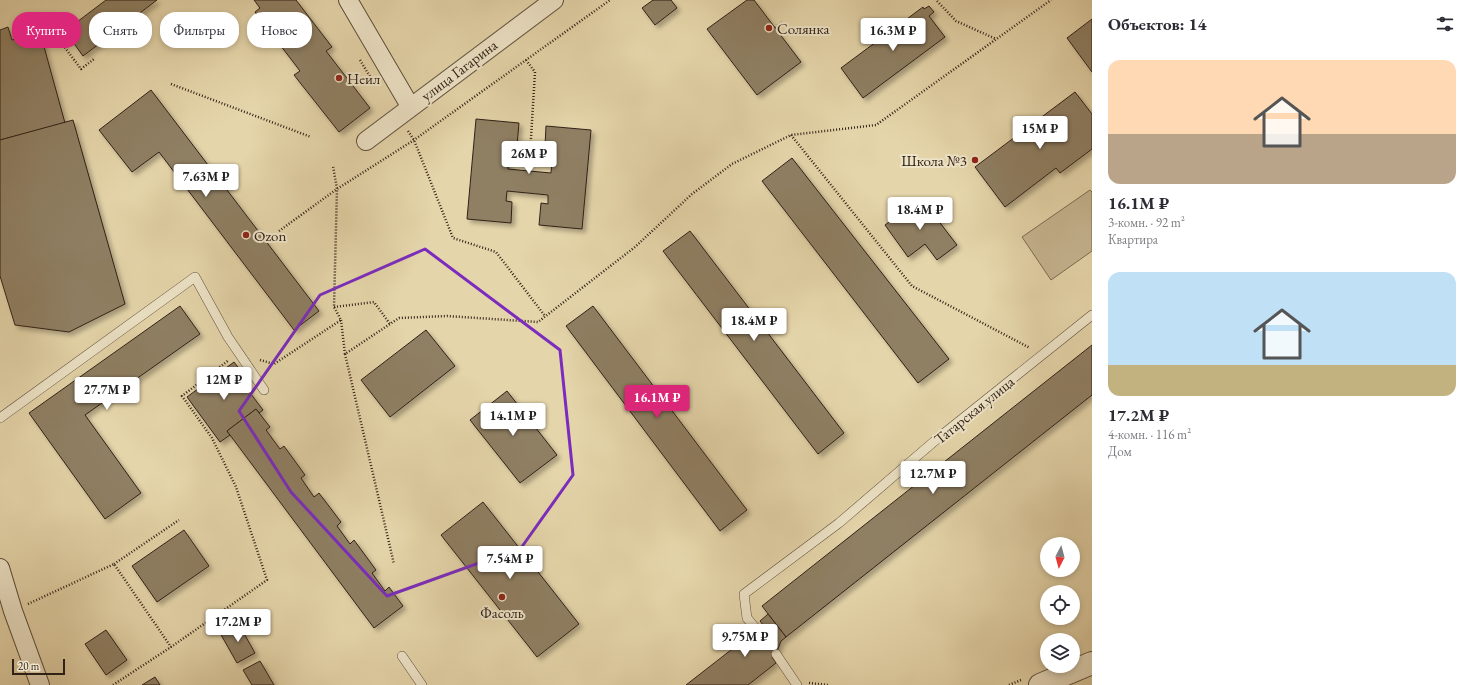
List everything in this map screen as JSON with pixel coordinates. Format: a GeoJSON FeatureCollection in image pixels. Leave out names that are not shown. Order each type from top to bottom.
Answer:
{"type":"FeatureCollection","features":[{"type":"Feature","properties":{"kind":"street"},"geometry":{"type":"LineString","coordinates":[[348,0],[403,112]]}},
{"type":"Feature","properties":{"kind":"street","name":"улица Гагарина"},"geometry":{"type":"LineString","coordinates":[[366,141],[554,0]]}},
{"type":"Feature","properties":{"kind":"street"},"geometry":{"type":"LineString","coordinates":[[0,568],[13,611],[40,685]]}},
{"type":"Feature","properties":{"kind":"street"},"geometry":{"type":"LineString","coordinates":[[1040,685],[1092,663]]}},
{"type":"Feature","properties":{"kind":"lane"},"geometry":{"type":"LineString","coordinates":[[0,418],[196,277],[238,353],[264,390]]}},
{"type":"Feature","properties":{"kind":"lane","name":"Татарская улица"},"geometry":{"type":"LineString","coordinates":[[757,630],[747,618],[744,594],[839,522],[937,440],[1092,315]]}},
{"type":"Feature","properties":{"kind":"lane"},"geometry":{"type":"LineString","coordinates":[[776,654],[797,685]]}},
{"type":"Feature","properties":{"kind":"lane"},"geometry":{"type":"LineString","coordinates":[[402,656],[422,685]]}},
{"type":"Feature","properties":{"kind":"path"},"geometry":{"type":"LineString","coordinates":[[279,231],[338,189],[414,140],[610,0]]}},
{"type":"Feature","properties":{"kind":"path"},"geometry":{"type":"LineString","coordinates":[[345,354],[399,318],[446,316],[538,322],[635,247],[692,194],[732,164],[791,135],[876,125],[1051,0]]}},
{"type":"Feature","properties":{"kind":"path"},"geometry":{"type":"LineString","coordinates":[[937,1],[956,21],[997,39]]}},
{"type":"Feature","properties":{"kind":"path"},"geometry":{"type":"LineString","coordinates":[[775,28],[782,22]]}},
{"type":"Feature","properties":{"kind":"path"},"geometry":{"type":"LineString","coordinates":[[65,48],[81,69],[94,59]]}},
{"type":"Feature","properties":{"kind":"path"},"geometry":{"type":"LineString","coordinates":[[358,56],[374,82]]}},
{"type":"Feature","properties":{"kind":"path"},"geometry":{"type":"LineString","coordinates":[[526,60],[535,72],[529,171]]}},
{"type":"Feature","properties":{"kind":"path"},"geometry":{"type":"LineString","coordinates":[[171,84],[311,137]]}},
{"type":"Feature","properties":{"kind":"path"},"geometry":{"type":"LineString","coordinates":[[403,112],[453,238],[496,252],[545,316]]}},
{"type":"Feature","properties":{"kind":"path"},"geometry":{"type":"LineString","coordinates":[[791,135],[912,286],[1042,355]]}},
{"type":"Feature","properties":{"kind":"path"},"geometry":{"type":"LineString","coordinates":[[332,166],[338,189],[334,307],[341,320],[345,354],[394,564]]}},
{"type":"Feature","properties":{"kind":"path"},"geometry":{"type":"LineString","coordinates":[[334,307],[374,302],[390,324]]}},
{"type":"Feature","properties":{"kind":"path"},"geometry":{"type":"LineString","coordinates":[[113,685],[171,647],[267,580],[236,487],[212,438],[182,396],[238,353],[274,364],[341,320]]}},
{"type":"Feature","properties":{"kind":"path"},"geometry":{"type":"LineString","coordinates":[[13,611],[114,564],[179,520]]}},
{"type":"Feature","properties":{"kind":"path"},"geometry":{"type":"LineString","coordinates":[[114,564],[171,647]]}},
{"type":"Feature","properties":{"kind":"highlighted area"},"geometry":{"type":"Polygon","coordinates":[[[425,249],[560,350],[573,475],[521,548],[387,596],[291,492],[239,411],[320,295],[425,249]]]}},
{"type":"Feature","properties":{"kind":"shaded area"},"geometry":{"type":"Polygon","coordinates":[[[1090,190],[1092,192],[1092,251],[1051,280],[1022,237],[1090,190]]]}},
{"type":"Feature","properties":{"kind":"building"},"geometry":{"type":"Polygon","coordinates":[[[106,0],[157,0],[141,12],[90,12],[106,0]]]}},
{"type":"Feature","properties":{"kind":"building"},"geometry":{"type":"Polygon","coordinates":[[[254,0],[296,0],[305,12],[255,12],[260,8],[254,0]]]}},
{"type":"Feature","properties":{"kind":"building"},"geometry":{"type":"Polygon","coordinates":[[[653,0],[671,0],[677,8],[655,25],[642,8],[653,0]]]}},
{"type":"Feature","properties":{"kind":"building"},"geometry":{"type":"Polygon","coordinates":[[[747,0],[754,0],[801,62],[757,95],[707,29],[747,0]]]}},
{"type":"Feature","properties":{"kind":"building"},"geometry":{"type":"Polygon","coordinates":[[[929,6],[934,12],[929,16],[945,37],[863,98],[841,68],[923,7],[924,9],[929,6]]]}},
{"type":"Feature","properties":{"kind":"building"},"geometry":{"type":"Polygon","coordinates":[[[89,13],[89,48],[94,48],[83,56],[77,48],[81,48],[81,19],[89,13]]]}},
{"type":"Feature","properties":{"kind":"building"},"geometry":{"type":"Polygon","coordinates":[[[1092,19],[1092,72],[1067,38],[1092,19]]]}},
{"type":"Feature","properties":{"kind":"building"},"geometry":{"type":"Polygon","coordinates":[[[312,21],[332,47],[326,51],[370,108],[339,132],[294,75],[300,71],[282,48],[312,48],[312,21]]]}},
{"type":"Feature","properties":{"kind":"building"},"geometry":{"type":"Polygon","coordinates":[[[8,27],[12,40],[12,48],[44,48],[65,123],[0,140],[0,30],[8,27]]]}},
{"type":"Feature","properties":{"kind":"building"},"geometry":{"type":"Polygon","coordinates":[[[151,90],[319,311],[294,330],[159,152],[132,172],[99,130],[151,90]]]}},
{"type":"Feature","properties":{"kind":"building"},"geometry":{"type":"Polygon","coordinates":[[[1075,92],[1092,114],[1092,149],[1060,173],[1056,168],[1005,207],[975,167],[1075,92]]]}},
{"type":"Feature","properties":{"kind":"building"},"geometry":{"type":"Polygon","coordinates":[[[476,119],[519,123],[517,145],[511,144],[508,169],[551,173],[553,147],[545,146],[546,126],[591,130],[582,229],[539,225],[541,203],[548,204],[548,195],[507,191],[506,201],[512,202],[511,223],[467,219],[476,119]]]}},
{"type":"Feature","properties":{"kind":"building"},"geometry":{"type":"Polygon","coordinates":[[[73,120],[125,304],[69,332],[15,325],[0,276],[0,140],[73,120]]]}},
{"type":"Feature","properties":{"kind":"building"},"geometry":{"type":"Polygon","coordinates":[[[792,158],[949,359],[918,383],[762,181],[792,158]]]}},
{"type":"Feature","properties":{"kind":"building"},"geometry":{"type":"Polygon","coordinates":[[[921,198],[957,245],[937,260],[925,244],[908,257],[885,225],[921,198]]]}},
{"type":"Feature","properties":{"kind":"building"},"geometry":{"type":"Polygon","coordinates":[[[690,231],[844,433],[818,454],[663,251],[690,231]]]}},
{"type":"Feature","properties":{"kind":"building"},"geometry":{"type":"Polygon","coordinates":[[[180,306],[200,334],[85,415],[141,493],[105,519],[29,413],[180,306]]]}},
{"type":"Feature","properties":{"kind":"building"},"geometry":{"type":"Polygon","coordinates":[[[593,306],[747,510],[720,531],[566,326],[593,306]]]}},
{"type":"Feature","properties":{"kind":"building"},"geometry":{"type":"Polygon","coordinates":[[[426,330],[455,366],[390,417],[361,380],[426,330]]]}},
{"type":"Feature","properties":{"kind":"building"},"geometry":{"type":"Polygon","coordinates":[[[1092,345],[1092,395],[786,637],[762,606],[1092,345]]]}},
{"type":"Feature","properties":{"kind":"building"},"geometry":{"type":"Polygon","coordinates":[[[234,362],[247,379],[242,382],[263,410],[259,413],[256,409],[227,431],[230,435],[220,442],[187,397],[234,362]]]}},
{"type":"Feature","properties":{"kind":"building"},"geometry":{"type":"Polygon","coordinates":[[[507,391],[557,455],[520,483],[470,420],[507,391]]]}},
{"type":"Feature","properties":{"kind":"building"},"geometry":{"type":"Polygon","coordinates":[[[256,409],[270,427],[266,430],[280,449],[284,446],[305,475],[301,478],[314,497],[319,493],[341,522],[337,526],[350,544],[354,540],[376,570],[372,573],[385,591],[389,587],[403,606],[374,628],[227,431],[256,409]]]}},
{"type":"Feature","properties":{"kind":"building"},"geometry":{"type":"Polygon","coordinates":[[[483,502],[579,624],[537,657],[441,535],[483,502]]]}},
{"type":"Feature","properties":{"kind":"building"},"geometry":{"type":"Polygon","coordinates":[[[184,530],[209,566],[157,602],[132,566],[184,530]]]}},
{"type":"Feature","properties":{"kind":"building"},"geometry":{"type":"Polygon","coordinates":[[[768,614],[786,637],[781,641],[776,654],[772,657],[776,663],[748,685],[686,685],[763,625],[760,621],[768,614]]]}},
{"type":"Feature","properties":{"kind":"building"},"geometry":{"type":"Polygon","coordinates":[[[238,623],[255,653],[237,663],[220,633],[238,623]]]}},
{"type":"Feature","properties":{"kind":"building"},"geometry":{"type":"Polygon","coordinates":[[[106,630],[127,660],[106,675],[85,644],[106,630]]]}},
{"type":"Feature","properties":{"kind":"building"},"geometry":{"type":"Polygon","coordinates":[[[260,661],[274,685],[252,685],[243,670],[260,661]]]}},
{"type":"Feature","properties":{"kind":"building"},"geometry":{"type":"Polygon","coordinates":[[[155,677],[160,685],[142,685],[155,677]]]}},
{"type":"Feature","properties":{"kind":"place","name":"Солянка"},"geometry":{"type":"Point","coordinates":[769,28]}},
{"type":"Feature","properties":{"kind":"place","name":"Неил"},"geometry":{"type":"Point","coordinates":[339,78]}},
{"type":"Feature","properties":{"kind":"place","name":"Школа №3"},"geometry":{"type":"Point","coordinates":[975,160]}},
{"type":"Feature","properties":{"kind":"place","name":"Ozon"},"geometry":{"type":"Point","coordinates":[246,235]}},
{"type":"Feature","properties":{"kind":"place","name":"Фасоль"},"geometry":{"type":"Point","coordinates":[502,597]}}]}
